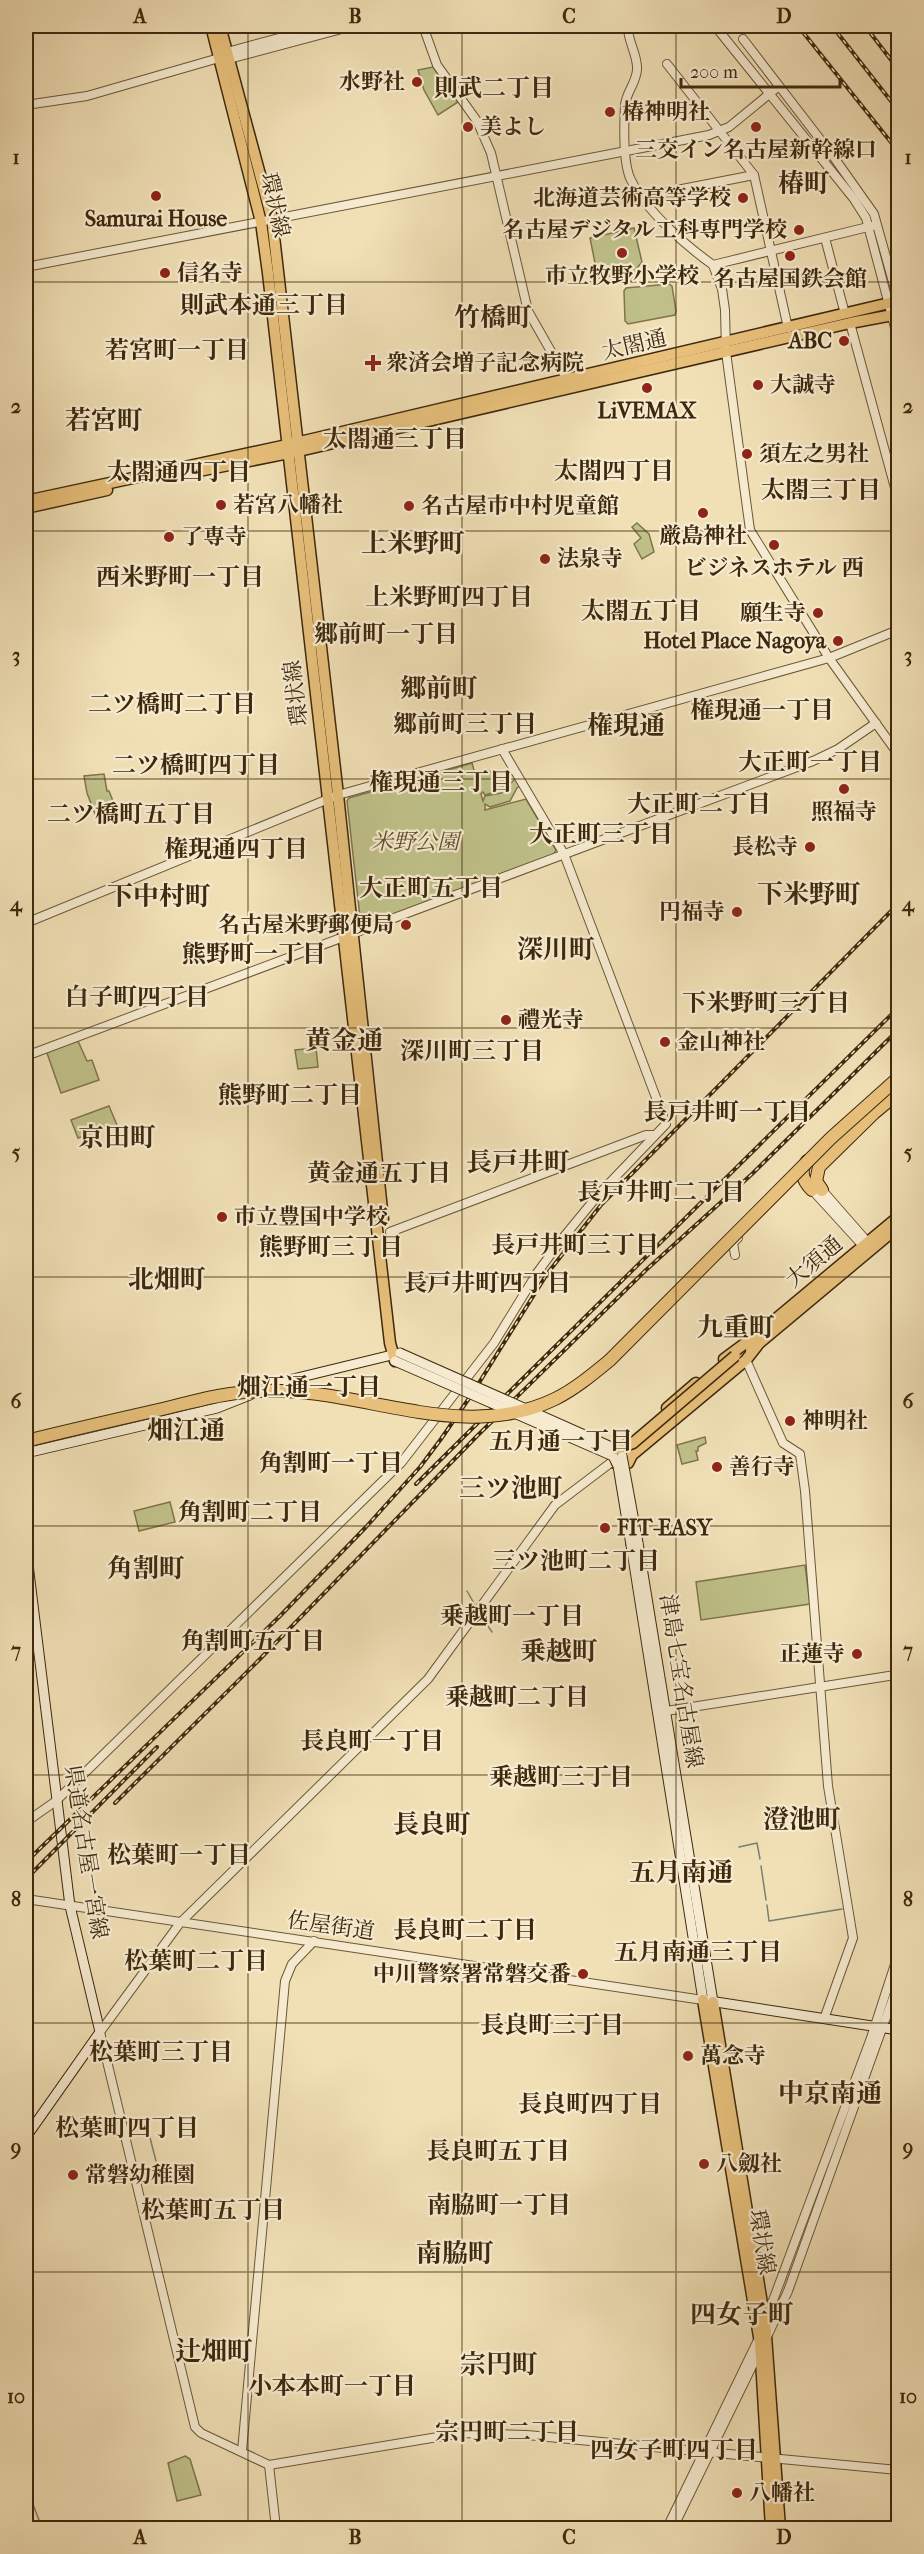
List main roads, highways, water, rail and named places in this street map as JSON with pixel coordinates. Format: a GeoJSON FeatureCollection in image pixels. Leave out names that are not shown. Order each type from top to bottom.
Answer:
{"type":"FeatureCollection","features":[{"type":"Feature","properties":{"kind":"highway"},"geometry":{"type":"LineString","coordinates":[[898,1073],[829,1136],[804,1164],[802,1173],[805,1183],[817,1190],[819,1167],[898,1093]]}},
{"type":"Feature","properties":{"kind":"highway"},"geometry":{"type":"LineString","coordinates":[[26,1439],[204,1399],[257,1391],[279,1390],[322,1394],[458,1417],[524,1410],[554,1399],[583,1382],[610,1360],[831,1138],[898,1078]]}},
{"type":"Feature","properties":{"kind":"highway"},"geometry":{"type":"LineString","coordinates":[[26,1448],[215,1404],[257,1399],[321,1401],[456,1424],[510,1420],[544,1411],[588,1386],[616,1364],[836,1143],[898,1087]]}},
{"type":"Feature","properties":{"kind":"main road","name":"環状線"},"geometry":{"type":"LineString","coordinates":[[211,26],[225,56]]}},
{"type":"Feature","properties":{"kind":"main road","name":"環状線"},"geometry":{"type":"LineString","coordinates":[[220,26],[225,56],[266,220],[396,1356]]}},
{"type":"Feature","properties":{"kind":"main road","name":"太閤通"},"geometry":{"type":"LineString","coordinates":[[26,508],[848,319],[895,301]]}},
{"type":"Feature","properties":{"kind":"main road","name":"太閤通"},"geometry":{"type":"LineString","coordinates":[[727,347],[788,328],[895,315]]}},
{"type":"Feature","properties":{"kind":"main road","name":"太閤通"},"geometry":{"type":"LineString","coordinates":[[26,501],[293,448]]}},
{"type":"Feature","properties":{"kind":"main road","name":"大須通"},"geometry":{"type":"LineString","coordinates":[[620,1454],[739,1358],[898,1217]]}},
{"type":"Feature","properties":{"kind":"main road","name":"大須通"},"geometry":{"type":"LineString","coordinates":[[868,1246],[898,1227]]}},
{"type":"Feature","properties":{"kind":"main road"},"geometry":{"type":"LineString","coordinates":[[620,1454],[681,1395],[754,1343]]}},
{"type":"Feature","properties":{"kind":"main road"},"geometry":{"type":"LineString","coordinates":[[26,1453],[217,1408],[236,1403],[241,1398],[306,1379],[396,1356],[620,1454]]}},
{"type":"Feature","properties":{"kind":"main road"},"geometry":{"type":"LineString","coordinates":[[620,1454],[739,1358]]}},
{"type":"Feature","properties":{"kind":"main road"},"geometry":{"type":"LineString","coordinates":[[26,1439],[211,1393],[230,1390],[239,1392],[306,1379]]}},
{"type":"Feature","properties":{"kind":"main road","name":"津島七宝名古屋線"},"geometry":{"type":"LineString","coordinates":[[620,1454],[708,2001]]}},
{"type":"Feature","properties":{"kind":"main road","name":"県道名古屋一宮線"},"geometry":{"type":"LineString","coordinates":[[26,1548],[70,1906],[100,2032],[26,2137]]}},
{"type":"Feature","properties":{"kind":"main road","name":"環状線"},"geometry":{"type":"LineString","coordinates":[[708,2001],[765,2322],[760,2350],[780,2529]]}},
{"type":"Feature","properties":{"kind":"main road","name":"環状線"},"geometry":{"type":"LineString","coordinates":[[708,2001],[763,2338],[771,2458],[771,2529]]}},
{"type":"Feature","properties":{"kind":"main road"},"geometry":{"type":"LineString","coordinates":[[708,2001],[898,2030]]}},
{"type":"Feature","properties":{"kind":"waterway"},"geometry":{"type":"LineString","coordinates":[[467,1591],[475,1605]]}},
{"type":"Feature","properties":{"kind":"waterway"},"geometry":{"type":"LineString","coordinates":[[481,1616],[492,1632]]}},
{"type":"Feature","properties":{"kind":"waterway"},"geometry":{"type":"LineString","coordinates":[[739,1847],[757,1843],[760,1859]]}},
{"type":"Feature","properties":{"kind":"waterway"},"geometry":{"type":"LineString","coordinates":[[761,1866],[766,1900]]}},
{"type":"Feature","properties":{"kind":"waterway"},"geometry":{"type":"LineString","coordinates":[[767,1905],[769,1921],[842,1909]]}},
{"type":"Feature","properties":{"kind":"waterway"},"geometry":{"type":"LineString","coordinates":[[147,2126],[156,2161]]}},
{"type":"Feature","properties":{"kind":"waterway"},"geometry":{"type":"LineString","coordinates":[[26,2486],[42,2528]]}},
{"type":"Feature","properties":{"kind":"railway"},"geometry":{"type":"LineString","coordinates":[[798,26],[898,151]]}},
{"type":"Feature","properties":{"kind":"railway"},"geometry":{"type":"LineString","coordinates":[[832,26],[898,110]]}},
{"type":"Feature","properties":{"kind":"railway"},"geometry":{"type":"LineString","coordinates":[[865,26],[898,69]]}},
{"type":"Feature","properties":{"kind":"railway"},"geometry":{"type":"LineString","coordinates":[[886,26],[898,42]]}},
{"type":"Feature","properties":{"kind":"railway"},"geometry":{"type":"LineString","coordinates":[[26,1862],[280,1616],[366,1527],[420,1467],[441,1439],[547,1274],[601,1205],[898,904]]}},
{"type":"Feature","properties":{"kind":"railway"},"geometry":{"type":"LineString","coordinates":[[416,1484],[898,1008]]}},
{"type":"Feature","properties":{"kind":"railway"},"geometry":{"type":"LineString","coordinates":[[115,1803],[259,1660],[477,1436],[646,1270],[752,1174],[898,1030]]}},
{"type":"Feature","properties":{"kind":"railway"},"geometry":{"type":"LineString","coordinates":[[26,1879],[157,1747]]}},
{"type":"Feature","properties":{"kind":"place","name":"水野社"},"geometry":{"type":"Point","coordinates":[417,82]}},
{"type":"Feature","properties":{"kind":"place","name":"椿神明社"},"geometry":{"type":"Point","coordinates":[610,112]}},
{"type":"Feature","properties":{"kind":"place","name":"美よし"},"geometry":{"type":"Point","coordinates":[468,127]}},
{"type":"Feature","properties":{"kind":"place","name":"三交イン名古屋新幹線口"},"geometry":{"type":"Point","coordinates":[756,127]}},
{"type":"Feature","properties":{"kind":"place","name":"Samurai House"},"geometry":{"type":"Point","coordinates":[156,196]}},
{"type":"Feature","properties":{"kind":"place","name":"北海道芸術高等学校"},"geometry":{"type":"Point","coordinates":[743,198]}},
{"type":"Feature","properties":{"kind":"place","name":"名古屋デジタル工科専門学校"},"geometry":{"type":"Point","coordinates":[799,230]}},
{"type":"Feature","properties":{"kind":"place","name":"市立牧野小学校"},"geometry":{"type":"Point","coordinates":[622,253]}},
{"type":"Feature","properties":{"kind":"place","name":"名古屋国鉄会館"},"geometry":{"type":"Point","coordinates":[790,256]}},
{"type":"Feature","properties":{"kind":"place","name":"信名寺"},"geometry":{"type":"Point","coordinates":[165,273]}},
{"type":"Feature","properties":{"kind":"place","name":"ABC"},"geometry":{"type":"Point","coordinates":[844,341]}},
{"type":"Feature","properties":{"kind":"place","name":"衆済会増子記念病院"},"geometry":{"type":"Point","coordinates":[373,363]}},
{"type":"Feature","properties":{"kind":"place","name":"大誠寺"},"geometry":{"type":"Point","coordinates":[758,385]}},
{"type":"Feature","properties":{"kind":"place","name":"LiVEMAX"},"geometry":{"type":"Point","coordinates":[647,388]}},
{"type":"Feature","properties":{"kind":"place","name":"須左之男社"},"geometry":{"type":"Point","coordinates":[747,454]}},
{"type":"Feature","properties":{"kind":"place","name":"若宮八幡社"},"geometry":{"type":"Point","coordinates":[221,505]}},
{"type":"Feature","properties":{"kind":"place","name":"名古屋市中村児童館"},"geometry":{"type":"Point","coordinates":[409,506]}},
{"type":"Feature","properties":{"kind":"place","name":"厳島神社"},"geometry":{"type":"Point","coordinates":[703,513]}},
{"type":"Feature","properties":{"kind":"place","name":"了専寺"},"geometry":{"type":"Point","coordinates":[169,537]}},
{"type":"Feature","properties":{"kind":"place","name":"ビジネスホテル 西"},"geometry":{"type":"Point","coordinates":[774,545]}},
{"type":"Feature","properties":{"kind":"place","name":"法泉寺"},"geometry":{"type":"Point","coordinates":[545,559]}},
{"type":"Feature","properties":{"kind":"place","name":"願生寺"},"geometry":{"type":"Point","coordinates":[818,613]}},
{"type":"Feature","properties":{"kind":"place","name":"Hotel Place Nagoya"},"geometry":{"type":"Point","coordinates":[838,641]}},
{"type":"Feature","properties":{"kind":"place","name":"照福寺"},"geometry":{"type":"Point","coordinates":[844,789]}},
{"type":"Feature","properties":{"kind":"place","name":"長松寺"},"geometry":{"type":"Point","coordinates":[810,847]}},
{"type":"Feature","properties":{"kind":"place","name":"円福寺"},"geometry":{"type":"Point","coordinates":[737,912]}},
{"type":"Feature","properties":{"kind":"place","name":"名古屋米野郵便局"},"geometry":{"type":"Point","coordinates":[406,925]}},
{"type":"Feature","properties":{"kind":"place","name":"禮光寺"},"geometry":{"type":"Point","coordinates":[506,1020]}},
{"type":"Feature","properties":{"kind":"place","name":"金山神社"},"geometry":{"type":"Point","coordinates":[665,1042]}},
{"type":"Feature","properties":{"kind":"place","name":"市立豊国中学校"},"geometry":{"type":"Point","coordinates":[222,1217]}},
{"type":"Feature","properties":{"kind":"place","name":"神明社"},"geometry":{"type":"Point","coordinates":[790,1421]}},
{"type":"Feature","properties":{"kind":"place","name":"善行寺"},"geometry":{"type":"Point","coordinates":[717,1467]}},
{"type":"Feature","properties":{"kind":"place","name":"FIT-EASY"},"geometry":{"type":"Point","coordinates":[605,1528]}},
{"type":"Feature","properties":{"kind":"place","name":"正蓮寺"},"geometry":{"type":"Point","coordinates":[857,1654]}},
{"type":"Feature","properties":{"kind":"place","name":"中川警察署常磐交番"},"geometry":{"type":"Point","coordinates":[583,1974]}},
{"type":"Feature","properties":{"kind":"place","name":"萬念寺"},"geometry":{"type":"Point","coordinates":[688,2056]}},
{"type":"Feature","properties":{"kind":"place","name":"八劔社"},"geometry":{"type":"Point","coordinates":[704,2164]}},
{"type":"Feature","properties":{"kind":"place","name":"常磐幼稚園"},"geometry":{"type":"Point","coordinates":[73,2175]}},
{"type":"Feature","properties":{"kind":"place","name":"八幡社"},"geometry":{"type":"Point","coordinates":[737,2493]}},
{"type":"Feature","properties":{"kind":"district","name":"則武二丁目"},"geometry":{"type":"Point","coordinates":[494,88]}},
{"type":"Feature","properties":{"kind":"district","name":"椿町"},"geometry":{"type":"Point","coordinates":[804,183]}},
{"type":"Feature","properties":{"kind":"district","name":"則武本通三丁目"},"geometry":{"type":"Point","coordinates":[264,305]}},
{"type":"Feature","properties":{"kind":"district","name":"竹橋町"},"geometry":{"type":"Point","coordinates":[493,317]}},
{"type":"Feature","properties":{"kind":"district","name":"若宮町一丁目"},"geometry":{"type":"Point","coordinates":[177,350]}},
{"type":"Feature","properties":{"kind":"district","name":"若宮町"},"geometry":{"type":"Point","coordinates":[104,420]}},
{"type":"Feature","properties":{"kind":"district","name":"太閤通三丁目"},"geometry":{"type":"Point","coordinates":[395,439]}},
{"type":"Feature","properties":{"kind":"district","name":"太閤四丁目"},"geometry":{"type":"Point","coordinates":[614,471]}},
{"type":"Feature","properties":{"kind":"district","name":"太閤通四丁目"},"geometry":{"type":"Point","coordinates":[179,472]}},
{"type":"Feature","properties":{"kind":"district","name":"太閤三丁目"},"geometry":{"type":"Point","coordinates":[821,490]}},
{"type":"Feature","properties":{"kind":"district","name":"上米野町"},"geometry":{"type":"Point","coordinates":[413,543]}},
{"type":"Feature","properties":{"kind":"district","name":"西米野町一丁目"},"geometry":{"type":"Point","coordinates":[180,577]}},
{"type":"Feature","properties":{"kind":"district","name":"上米野町四丁目"},"geometry":{"type":"Point","coordinates":[449,597]}},
{"type":"Feature","properties":{"kind":"district","name":"太閤五丁目"},"geometry":{"type":"Point","coordinates":[641,611]}},
{"type":"Feature","properties":{"kind":"district","name":"郷前町一丁目"},"geometry":{"type":"Point","coordinates":[386,634]}},
{"type":"Feature","properties":{"kind":"district","name":"郷前町"},"geometry":{"type":"Point","coordinates":[439,688]}},
{"type":"Feature","properties":{"kind":"district","name":"二ツ橋町二丁目"},"geometry":{"type":"Point","coordinates":[172,704]}},
{"type":"Feature","properties":{"kind":"district","name":"権現通一丁目"},"geometry":{"type":"Point","coordinates":[762,710]}},
{"type":"Feature","properties":{"kind":"district","name":"郷前町三丁目"},"geometry":{"type":"Point","coordinates":[465,724]}},
{"type":"Feature","properties":{"kind":"district","name":"権現通"},"geometry":{"type":"Point","coordinates":[626,725]}},
{"type":"Feature","properties":{"kind":"district","name":"大正町一丁目"},"geometry":{"type":"Point","coordinates":[810,762]}},
{"type":"Feature","properties":{"kind":"district","name":"二ツ橋町四丁目"},"geometry":{"type":"Point","coordinates":[196,765]}},
{"type":"Feature","properties":{"kind":"district","name":"権現通三丁目"},"geometry":{"type":"Point","coordinates":[441,782]}},
{"type":"Feature","properties":{"kind":"district","name":"大正町二丁目"},"geometry":{"type":"Point","coordinates":[699,804]}},
{"type":"Feature","properties":{"kind":"district","name":"二ツ橋町五丁目"},"geometry":{"type":"Point","coordinates":[131,814]}},
{"type":"Feature","properties":{"kind":"district","name":"大正町三丁目"},"geometry":{"type":"Point","coordinates":[601,834]}},
{"type":"Feature","properties":{"kind":"district","name":"権現通四丁目"},"geometry":{"type":"Point","coordinates":[236,849]}},
{"type":"Feature","properties":{"kind":"district","name":"大正町五丁目"},"geometry":{"type":"Point","coordinates":[431,888]}},
{"type":"Feature","properties":{"kind":"district","name":"下米野町"},"geometry":{"type":"Point","coordinates":[809,894]}},
{"type":"Feature","properties":{"kind":"district","name":"下中村町"},"geometry":{"type":"Point","coordinates":[159,896]}},
{"type":"Feature","properties":{"kind":"district","name":"深川町"},"geometry":{"type":"Point","coordinates":[556,949]}},
{"type":"Feature","properties":{"kind":"district","name":"熊野町一丁目"},"geometry":{"type":"Point","coordinates":[254,954]}},
{"type":"Feature","properties":{"kind":"district","name":"白子町四丁目"},"geometry":{"type":"Point","coordinates":[137,997]}},
{"type":"Feature","properties":{"kind":"district","name":"下米野町三丁目"},"geometry":{"type":"Point","coordinates":[766,1003]}},
{"type":"Feature","properties":{"kind":"district","name":"黄金通"},"geometry":{"type":"Point","coordinates":[344,1040]}},
{"type":"Feature","properties":{"kind":"district","name":"深川町三丁目"},"geometry":{"type":"Point","coordinates":[472,1051]}},
{"type":"Feature","properties":{"kind":"district","name":"熊野町二丁目"},"geometry":{"type":"Point","coordinates":[290,1095]}},
{"type":"Feature","properties":{"kind":"district","name":"長戸井町一丁目"},"geometry":{"type":"Point","coordinates":[727,1112]}},
{"type":"Feature","properties":{"kind":"district","name":"京田町"},"geometry":{"type":"Point","coordinates":[117,1137]}},
{"type":"Feature","properties":{"kind":"district","name":"長戸井町"},"geometry":{"type":"Point","coordinates":[518,1162]}},
{"type":"Feature","properties":{"kind":"district","name":"黄金通五丁目"},"geometry":{"type":"Point","coordinates":[379,1173]}},
{"type":"Feature","properties":{"kind":"district","name":"長戸井町二丁目"},"geometry":{"type":"Point","coordinates":[661,1192]}},
{"type":"Feature","properties":{"kind":"district","name":"長戸井町三丁目"},"geometry":{"type":"Point","coordinates":[575,1245]}},
{"type":"Feature","properties":{"kind":"district","name":"熊野町三丁目"},"geometry":{"type":"Point","coordinates":[331,1247]}},
{"type":"Feature","properties":{"kind":"district","name":"北畑町"},"geometry":{"type":"Point","coordinates":[167,1279]}},
{"type":"Feature","properties":{"kind":"district","name":"長戸井町四丁目"},"geometry":{"type":"Point","coordinates":[487,1283]}},
{"type":"Feature","properties":{"kind":"district","name":"九重町"},"geometry":{"type":"Point","coordinates":[736,1327]}},
{"type":"Feature","properties":{"kind":"district","name":"畑江通一丁目"},"geometry":{"type":"Point","coordinates":[309,1387]}},
{"type":"Feature","properties":{"kind":"district","name":"畑江通"},"geometry":{"type":"Point","coordinates":[186,1430]}},
{"type":"Feature","properties":{"kind":"district","name":"五月通一丁目"},"geometry":{"type":"Point","coordinates":[561,1441]}},
{"type":"Feature","properties":{"kind":"district","name":"角割町一丁目"},"geometry":{"type":"Point","coordinates":[331,1463]}},
{"type":"Feature","properties":{"kind":"district","name":"三ツ池町"},"geometry":{"type":"Point","coordinates":[511,1488]}},
{"type":"Feature","properties":{"kind":"district","name":"角割町二丁目"},"geometry":{"type":"Point","coordinates":[250,1512]}},
{"type":"Feature","properties":{"kind":"district","name":"三ツ池町二丁目"},"geometry":{"type":"Point","coordinates":[576,1561]}},
{"type":"Feature","properties":{"kind":"district","name":"角割町"},"geometry":{"type":"Point","coordinates":[146,1568]}},
{"type":"Feature","properties":{"kind":"district","name":"乗越町一丁目"},"geometry":{"type":"Point","coordinates":[512,1616]}},
{"type":"Feature","properties":{"kind":"district","name":"角割町五丁目"},"geometry":{"type":"Point","coordinates":[253,1641]}},
{"type":"Feature","properties":{"kind":"district","name":"乗越町"},"geometry":{"type":"Point","coordinates":[559,1651]}},
{"type":"Feature","properties":{"kind":"district","name":"乗越町二丁目"},"geometry":{"type":"Point","coordinates":[517,1697]}},
{"type":"Feature","properties":{"kind":"district","name":"長良町一丁目"},"geometry":{"type":"Point","coordinates":[372,1741]}},
{"type":"Feature","properties":{"kind":"district","name":"乗越町三丁目"},"geometry":{"type":"Point","coordinates":[561,1777]}},
{"type":"Feature","properties":{"kind":"district","name":"澄池町"},"geometry":{"type":"Point","coordinates":[802,1819]}},
{"type":"Feature","properties":{"kind":"district","name":"長良町"},"geometry":{"type":"Point","coordinates":[432,1824]}},
{"type":"Feature","properties":{"kind":"district","name":"松葉町一丁目"},"geometry":{"type":"Point","coordinates":[179,1855]}},
{"type":"Feature","properties":{"kind":"district","name":"五月南通"},"geometry":{"type":"Point","coordinates":[681,1872]}},
{"type":"Feature","properties":{"kind":"district","name":"長良町二丁目"},"geometry":{"type":"Point","coordinates":[465,1930]}},
{"type":"Feature","properties":{"kind":"district","name":"五月南通三丁目"},"geometry":{"type":"Point","coordinates":[698,1952]}},
{"type":"Feature","properties":{"kind":"district","name":"松葉町二丁目"},"geometry":{"type":"Point","coordinates":[196,1961]}},
{"type":"Feature","properties":{"kind":"district","name":"長良町三丁目"},"geometry":{"type":"Point","coordinates":[552,2025]}},
{"type":"Feature","properties":{"kind":"district","name":"松葉町三丁目"},"geometry":{"type":"Point","coordinates":[161,2052]}},
{"type":"Feature","properties":{"kind":"district","name":"中京南通"},"geometry":{"type":"Point","coordinates":[830,2093]}},
{"type":"Feature","properties":{"kind":"district","name":"長良町四丁目"},"geometry":{"type":"Point","coordinates":[590,2104]}},
{"type":"Feature","properties":{"kind":"district","name":"松葉町四丁目"},"geometry":{"type":"Point","coordinates":[127,2128]}},
{"type":"Feature","properties":{"kind":"district","name":"長良町五丁目"},"geometry":{"type":"Point","coordinates":[498,2151]}},
{"type":"Feature","properties":{"kind":"district","name":"南脇町一丁目"},"geometry":{"type":"Point","coordinates":[499,2205]}},
{"type":"Feature","properties":{"kind":"district","name":"松葉町五丁目"},"geometry":{"type":"Point","coordinates":[213,2210]}},
{"type":"Feature","properties":{"kind":"district","name":"南脇町"},"geometry":{"type":"Point","coordinates":[455,2253]}},
{"type":"Feature","properties":{"kind":"district","name":"四女子町"},"geometry":{"type":"Point","coordinates":[742,2314]}},
{"type":"Feature","properties":{"kind":"district","name":"辻畑町"},"geometry":{"type":"Point","coordinates":[214,2351]}},
{"type":"Feature","properties":{"kind":"district","name":"宗円町"},"geometry":{"type":"Point","coordinates":[499,2364]}},
{"type":"Feature","properties":{"kind":"district","name":"小本本町一丁目"},"geometry":{"type":"Point","coordinates":[332,2386]}},
{"type":"Feature","properties":{"kind":"district","name":"宗円町二丁目"},"geometry":{"type":"Point","coordinates":[507,2432]}},
{"type":"Feature","properties":{"kind":"district","name":"四女子町四丁目"},"geometry":{"type":"Point","coordinates":[674,2450]}},
{"type":"Feature","properties":{"kind":"park label","name":"米野公園"},"geometry":{"type":"Point","coordinates":[415,842]}}]}
